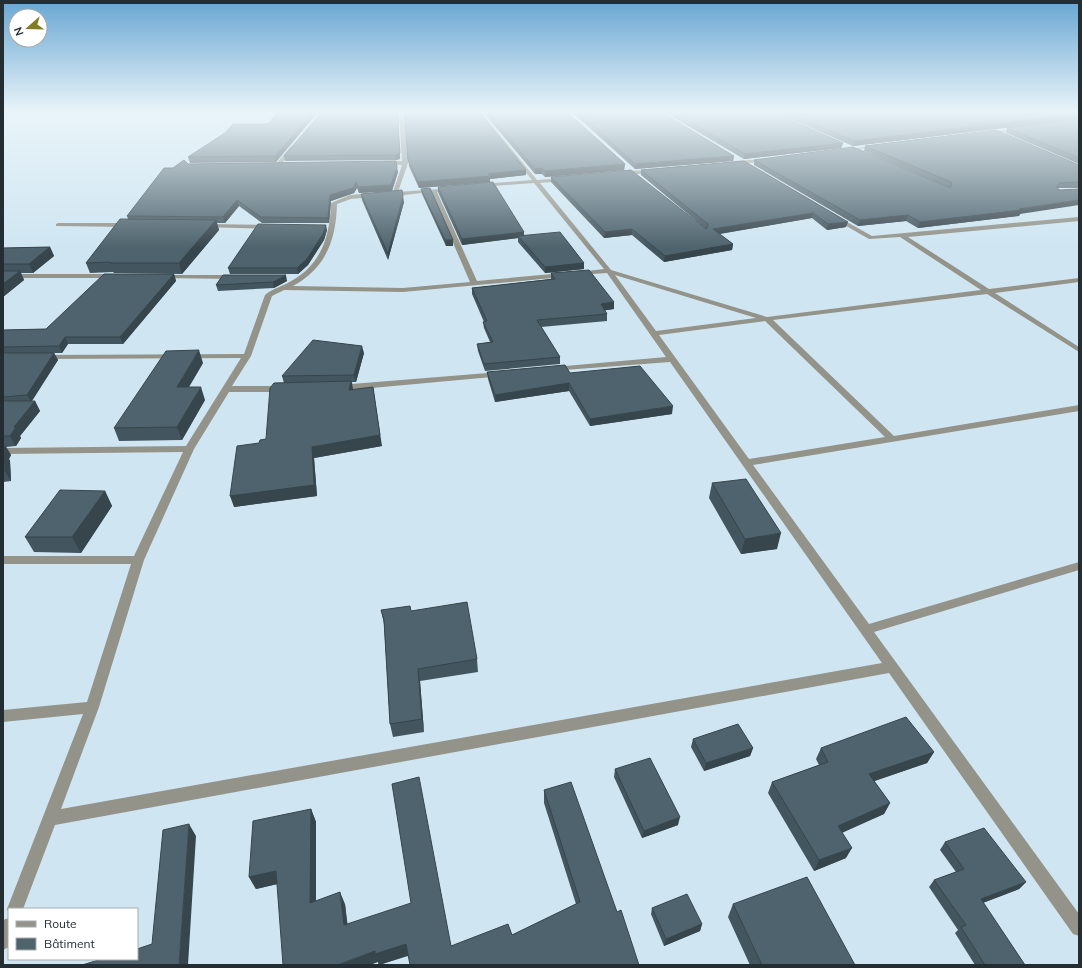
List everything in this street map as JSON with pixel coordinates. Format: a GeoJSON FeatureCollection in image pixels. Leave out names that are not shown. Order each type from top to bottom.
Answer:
{"type":"FeatureCollection","features":[{"type":"Feature","properties":{"kind":"street"},"geometry":{"type":"LineString","coordinates":[[278,165],[285,157]]}},
{"type":"Feature","properties":{"kind":"street"},"geometry":{"type":"LineString","coordinates":[[395,194],[405,163],[405,157]]}},
{"type":"Feature","properties":{"kind":"street"},"geometry":{"type":"LineString","coordinates":[[516,157],[609,271],[1079,928]]}},
{"type":"Feature","properties":{"kind":"street"},"geometry":{"type":"LineString","coordinates":[[733,157],[749,166]]}},
{"type":"Feature","properties":{"kind":"street"},"geometry":{"type":"LineString","coordinates":[[727,164],[774,159]]}},
{"type":"Feature","properties":{"kind":"street"},"geometry":{"type":"LineString","coordinates":[[381,163],[405,163]]}},
{"type":"Feature","properties":{"kind":"street"},"geometry":{"type":"LineString","coordinates":[[271,165],[286,165]]}},
{"type":"Feature","properties":{"kind":"street"},"geometry":{"type":"LineString","coordinates":[[626,168],[638,178]]}},
{"type":"Feature","properties":{"kind":"street"},"geometry":{"type":"LineString","coordinates":[[616,174],[656,170]]}},
{"type":"Feature","properties":{"kind":"street"},"geometry":{"type":"LineString","coordinates":[[473,187],[568,178]]}},
{"type":"Feature","properties":{"kind":"street"},"geometry":{"type":"LineString","coordinates":[[15,908],[92,707],[138,560],[189,449],[247,356],[269,295],[283,283],[301,278],[325,253],[334,203],[350,197],[457,188]]}},
{"type":"Feature","properties":{"kind":"street"},"geometry":{"type":"LineString","coordinates":[[433,190],[475,284]]}},
{"type":"Feature","properties":{"kind":"street"},"geometry":{"type":"LineString","coordinates":[[830,214],[871,238],[1079,219]]}},
{"type":"Feature","properties":{"kind":"street"},"geometry":{"type":"LineString","coordinates":[[58,225],[136,226]]}},
{"type":"Feature","properties":{"kind":"street"},"geometry":{"type":"LineString","coordinates":[[200,226],[278,227]]}},
{"type":"Feature","properties":{"kind":"street"},"geometry":{"type":"LineString","coordinates":[[901,235],[1079,350]]}},
{"type":"Feature","properties":{"kind":"street"},"geometry":{"type":"LineString","coordinates":[[283,283],[403,290],[609,271],[767,319],[892,439]]}},
{"type":"Feature","properties":{"kind":"street"},"geometry":{"type":"LineString","coordinates":[[3,276],[121,276]]}},
{"type":"Feature","properties":{"kind":"street"},"geometry":{"type":"LineString","coordinates":[[152,277],[246,277]]}},
{"type":"Feature","properties":{"kind":"street"},"geometry":{"type":"LineString","coordinates":[[654,333],[1079,280]]}},
{"type":"Feature","properties":{"kind":"street"},"geometry":{"type":"LineString","coordinates":[[34,357],[247,356]]}},
{"type":"Feature","properties":{"kind":"street"},"geometry":{"type":"LineString","coordinates":[[545,370],[672,359]]}},
{"type":"Feature","properties":{"kind":"street"},"geometry":{"type":"LineString","coordinates":[[332,388],[505,373]]}},
{"type":"Feature","properties":{"kind":"street"},"geometry":{"type":"LineString","coordinates":[[226,390],[294,388]]}},
{"type":"Feature","properties":{"kind":"street"},"geometry":{"type":"LineString","coordinates":[[746,463],[1079,408]]}},
{"type":"Feature","properties":{"kind":"street"},"geometry":{"type":"LineString","coordinates":[[3,451],[189,449]]}},
{"type":"Feature","properties":{"kind":"street"},"geometry":{"type":"LineString","coordinates":[[3,560],[138,560]]}},
{"type":"Feature","properties":{"kind":"street"},"geometry":{"type":"LineString","coordinates":[[866,630],[1079,566]]}},
{"type":"Feature","properties":{"kind":"street"},"geometry":{"type":"LineString","coordinates":[[50,818],[892,668]]}},
{"type":"Feature","properties":{"kind":"street"},"geometry":{"type":"LineString","coordinates":[[3,716],[92,707]]}},
{"type":"Feature","properties":{"kind":"street"},"geometry":{"type":"LineString","coordinates":[[3,941],[8,928]]}},
{"type":"Feature","properties":{"kind":"building"},"geometry":{"type":"Polygon","coordinates":[[[408,157],[516,157],[526,170],[488,174],[490,176],[418,182],[408,157]]]}},
{"type":"Feature","properties":{"kind":"building"},"geometry":{"type":"Polygon","coordinates":[[[525,157],[617,157],[625,164],[545,171],[542,168],[535,169],[525,157]]]}},
{"type":"Feature","properties":{"kind":"building"},"geometry":{"type":"Polygon","coordinates":[[[627,157],[719,157],[635,164],[627,157]]]}},
{"type":"Feature","properties":{"kind":"building"},"geometry":{"type":"Polygon","coordinates":[[[776,157],[877,157],[950,188],[952,185],[951,182],[892,157],[1060,157],[1079,165],[1079,182],[1060,183],[1056,187],[1060,190],[1079,189],[1079,200],[1019,209],[1022,210],[920,222],[908,215],[860,220],[754,160],[776,157]]]}},
{"type":"Feature","properties":{"kind":"building"},"geometry":{"type":"Polygon","coordinates":[[[184,160],[188,164],[396,161],[397,167],[391,185],[358,187],[356,182],[353,188],[330,195],[328,218],[261,217],[237,200],[223,217],[127,216],[164,168],[173,168],[184,160]]]}},
{"type":"Feature","properties":{"kind":"building"},"geometry":{"type":"Polygon","coordinates":[[[744,161],[848,222],[828,224],[813,213],[713,229],[733,244],[665,256],[632,229],[605,232],[551,177],[631,170],[706,229],[708,224],[641,170],[744,161]]]}},
{"type":"Feature","properties":{"kind":"building"},"geometry":{"type":"Polygon","coordinates":[[[493,182],[524,232],[462,239],[438,187],[493,182]]]}},
{"type":"Feature","properties":{"kind":"building"},"geometry":{"type":"Polygon","coordinates":[[[430,188],[453,240],[445,240],[421,189],[430,188]]]}},
{"type":"Feature","properties":{"kind":"building"},"geometry":{"type":"Polygon","coordinates":[[[402,190],[403,196],[388,254],[361,194],[402,190]]]}},
{"type":"Feature","properties":{"kind":"building"},"geometry":{"type":"Polygon","coordinates":[[[120,219],[216,220],[179,263],[86,263],[120,219]]]}},
{"type":"Feature","properties":{"kind":"building"},"geometry":{"type":"Polygon","coordinates":[[[258,224],[326,225],[323,234],[307,259],[297,268],[228,268],[258,224]]]}},
{"type":"Feature","properties":{"kind":"building"},"geometry":{"type":"Polygon","coordinates":[[[560,232],[584,263],[545,267],[518,236],[560,232]]]}},
{"type":"Feature","properties":{"kind":"building"},"geometry":{"type":"Polygon","coordinates":[[[50,247],[29,264],[3,264],[3,248],[50,247]]]}},
{"type":"Feature","properties":{"kind":"building"},"geometry":{"type":"Polygon","coordinates":[[[589,270],[614,302],[601,304],[607,314],[537,320],[560,357],[484,364],[477,344],[493,342],[483,322],[487,321],[472,288],[555,279],[551,273],[589,270]]]}},
{"type":"Feature","properties":{"kind":"building"},"geometry":{"type":"Polygon","coordinates":[[[3,271],[20,271],[3,284],[3,271]]]}},
{"type":"Feature","properties":{"kind":"building"},"geometry":{"type":"Polygon","coordinates":[[[104,274],[174,274],[120,337],[65,337],[59,346],[3,347],[3,330],[46,329],[104,274]]]}},
{"type":"Feature","properties":{"kind":"building"},"geometry":{"type":"Polygon","coordinates":[[[223,275],[286,275],[273,282],[216,285],[223,275]]]}},
{"type":"Feature","properties":{"kind":"building"},"geometry":{"type":"Polygon","coordinates":[[[313,340],[362,346],[354,375],[282,376],[313,340]]]}},
{"type":"Feature","properties":{"kind":"building"},"geometry":{"type":"Polygon","coordinates":[[[199,350],[177,387],[201,387],[177,427],[114,428],[166,351],[199,350]]]}},
{"type":"Feature","properties":{"kind":"building"},"geometry":{"type":"Polygon","coordinates":[[[3,353],[54,353],[27,395],[3,397],[3,353]]]}},
{"type":"Feature","properties":{"kind":"building"},"geometry":{"type":"Polygon","coordinates":[[[565,365],[570,373],[640,366],[673,406],[590,419],[569,383],[495,395],[487,372],[565,365]]]}},
{"type":"Feature","properties":{"kind":"building"},"geometry":{"type":"Polygon","coordinates":[[[351,381],[349,390],[373,387],[380,435],[312,447],[314,485],[230,496],[237,446],[259,443],[260,440],[266,439],[270,388],[274,383],[351,381]]]}},
{"type":"Feature","properties":{"kind":"building"},"geometry":{"type":"Polygon","coordinates":[[[3,401],[35,401],[14,427],[16,427],[10,436],[3,436],[3,401]]]}},
{"type":"Feature","properties":{"kind":"building"},"geometry":{"type":"Polygon","coordinates":[[[4,450],[5,471],[3,471],[4,450]]]}},
{"type":"Feature","properties":{"kind":"building"},"geometry":{"type":"Polygon","coordinates":[[[746,479],[781,533],[745,539],[712,483],[746,479]]]}},
{"type":"Feature","properties":{"kind":"building"},"geometry":{"type":"Polygon","coordinates":[[[60,490],[105,491],[72,537],[25,537],[60,490]]]}},
{"type":"Feature","properties":{"kind":"building"},"geometry":{"type":"Polygon","coordinates":[[[467,602],[477,659],[418,669],[422,719],[390,724],[384,620],[381,610],[410,606],[411,611],[467,602]]]}},
{"type":"Feature","properties":{"kind":"building"},"geometry":{"type":"Polygon","coordinates":[[[906,717],[934,752],[869,774],[890,803],[838,826],[852,848],[819,860],[772,782],[828,762],[821,748],[906,717]]]}},
{"type":"Feature","properties":{"kind":"building"},"geometry":{"type":"Polygon","coordinates":[[[738,724],[753,748],[706,763],[693,739],[738,724]]]}},
{"type":"Feature","properties":{"kind":"building"},"geometry":{"type":"Polygon","coordinates":[[[650,758],[680,817],[644,831],[615,769],[650,758]]]}},
{"type":"Feature","properties":{"kind":"building"},"geometry":{"type":"Polygon","coordinates":[[[419,777],[451,946],[508,924],[512,935],[580,902],[544,790],[571,782],[617,912],[621,910],[639,965],[410,965],[406,944],[375,954],[375,951],[337,965],[283,965],[276,871],[249,877],[253,821],[311,809],[310,903],[340,892],[344,925],[411,903],[392,784],[419,777]]]}},
{"type":"Feature","properties":{"kind":"building"},"geometry":{"type":"Polygon","coordinates":[[[189,824],[179,965],[82,965],[99,960],[138,960],[138,949],[152,944],[163,830],[189,824]]]}},
{"type":"Feature","properties":{"kind":"building"},"geometry":{"type":"Polygon","coordinates":[[[984,828],[1026,882],[981,899],[1025,965],[985,965],[961,927],[966,925],[934,880],[964,869],[945,842],[984,828]]]}},
{"type":"Feature","properties":{"kind":"building"},"geometry":{"type":"Polygon","coordinates":[[[807,877],[855,965],[762,965],[733,904],[807,877]]]}},
{"type":"Feature","properties":{"kind":"building"},"geometry":{"type":"Polygon","coordinates":[[[687,894],[702,924],[666,939],[652,908],[687,894]]]}}]}
